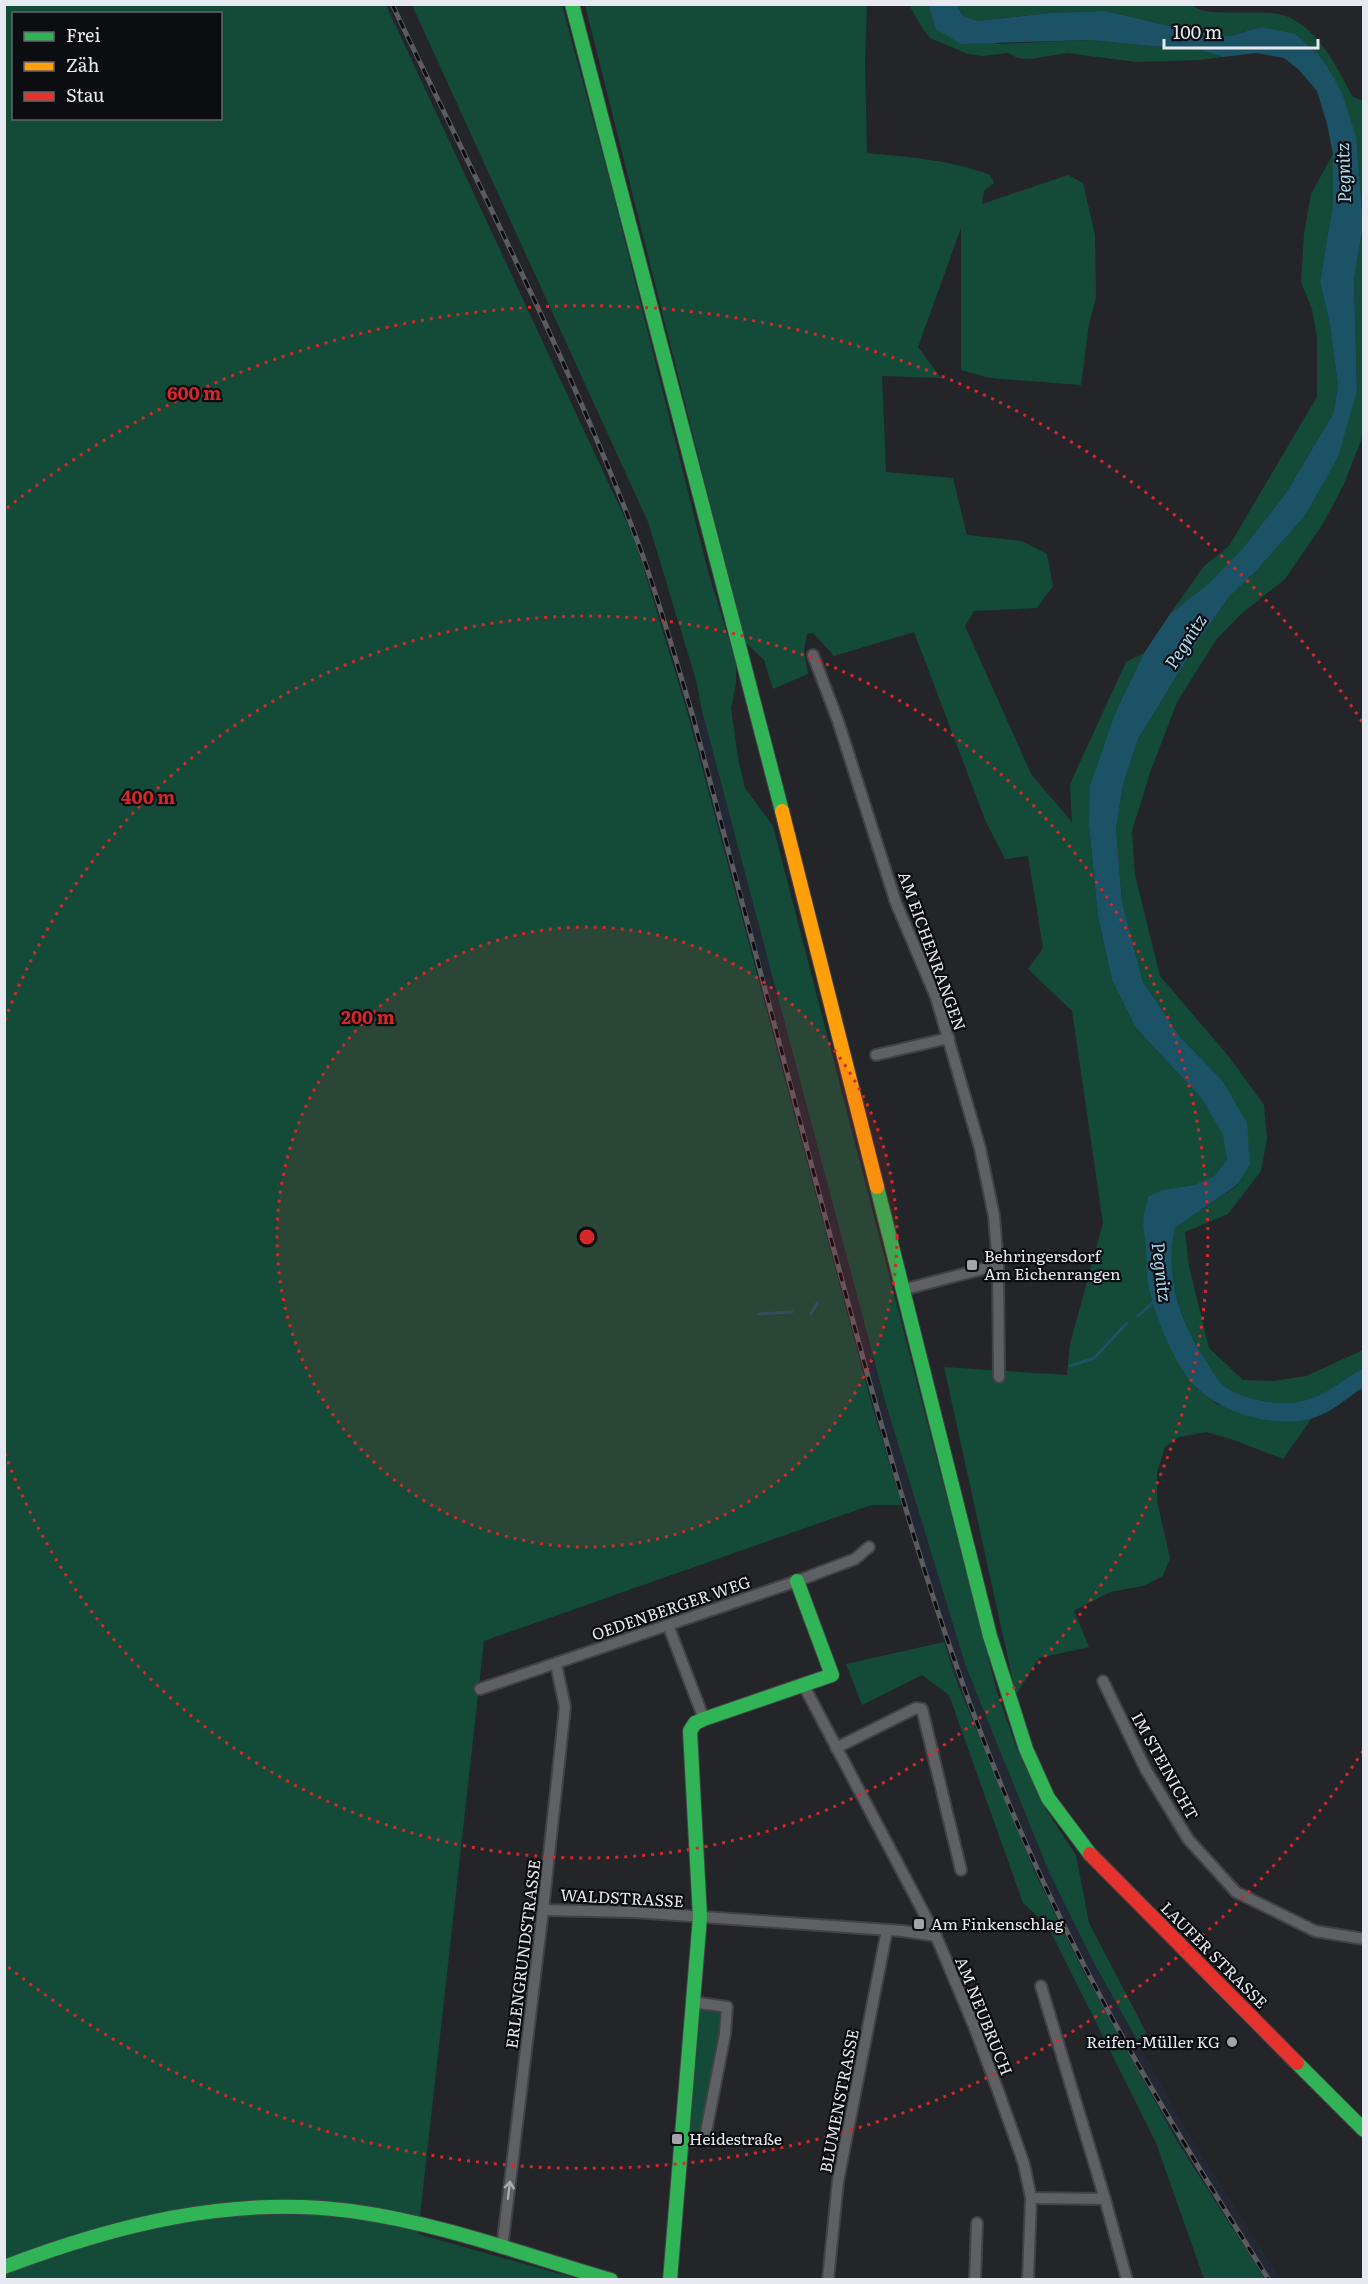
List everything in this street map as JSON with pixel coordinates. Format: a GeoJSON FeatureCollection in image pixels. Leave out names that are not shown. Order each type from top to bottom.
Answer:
{"type":"FeatureCollection","features":[{"type":"Feature","properties":{"kind":"main road","name":"LAUFER STRASSE"},"geometry":{"type":"LineString","coordinates":[[572,4],[722,582],[745,662],[990,1636],[1026,1749],[1048,1798],[1087,1851],[1364,2130]]}},
{"type":"Feature","properties":{"kind":"main road"},"geometry":{"type":"LineString","coordinates":[[670,2280],[700,1917],[690,1731],[695,1723],[704,1719],[832,1675],[797,1581]]}},
{"type":"Feature","properties":{"kind":"main road"},"geometry":{"type":"LineString","coordinates":[[4,2267],[64,2244],[177,2215],[268,2207],[316,2208],[358,2212],[402,2222],[502,2248],[610,2280]]}},
{"type":"Feature","properties":{"kind":"street","name":"AM EICHENRANGEN"},"geometry":{"type":"LineString","coordinates":[[813,655],[825,681],[896,903],[936,997],[980,1149],[989,1189],[998,1265],[999,1377]]}},
{"type":"Feature","properties":{"kind":"street"},"geometry":{"type":"LineString","coordinates":[[876,1055],[949,1038]]}},
{"type":"Feature","properties":{"kind":"street"},"geometry":{"type":"LineString","coordinates":[[902,1290],[998,1265]]}},
{"type":"Feature","properties":{"kind":"street","name":"OEDENBERGER WEG"},"geometry":{"type":"LineString","coordinates":[[480,1689],[797,1581],[855,1559],[868,1547]]}},
{"type":"Feature","properties":{"kind":"street"},"geometry":{"type":"LineString","coordinates":[[668,1624],[704,1719]]}},
{"type":"Feature","properties":{"kind":"street","name":"ERLENGRUNDSTRASSE"},"geometry":{"type":"LineString","coordinates":[[502,2248],[565,1707],[556,1664]]}},
{"type":"Feature","properties":{"kind":"street","name":"IM STEINICHT"},"geometry":{"type":"LineString","coordinates":[[1103,1681],[1146,1770],[1188,1839],[1236,1892],[1315,1931],[1364,1939]]}},
{"type":"Feature","properties":{"kind":"street","name":"AM NEUBRUCH"},"geometry":{"type":"LineString","coordinates":[[803,1684],[936,1936],[974,2026],[1024,2164],[1031,2198],[1028,2280]]}},
{"type":"Feature","properties":{"kind":"street"},"geometry":{"type":"LineString","coordinates":[[836,1748],[916,1708],[922,1709],[961,1870]]}},
{"type":"Feature","properties":{"kind":"street","name":"WALDSTRASSE"},"geometry":{"type":"LineString","coordinates":[[543,1910],[700,1917]]}},
{"type":"Feature","properties":{"kind":"street"},"geometry":{"type":"LineString","coordinates":[[700,1917],[887,1930],[936,1936]]}},
{"type":"Feature","properties":{"kind":"street","name":"BLUMENSTRASSE"},"geometry":{"type":"LineString","coordinates":[[828,2280],[838,2181],[887,1930]]}},
{"type":"Feature","properties":{"kind":"street"},"geometry":{"type":"LineString","coordinates":[[1041,1986],[1127,2280]]}},
{"type":"Feature","properties":{"kind":"street"},"geometry":{"type":"LineString","coordinates":[[682,2137],[693,2141],[705,2137],[727,2007],[692,2002]]}},
{"type":"Feature","properties":{"kind":"street"},"geometry":{"type":"LineString","coordinates":[[1031,2198],[1105,2199]]}},
{"type":"Feature","properties":{"kind":"street"},"geometry":{"type":"LineString","coordinates":[[975,2280],[977,2223]]}},
{"type":"Feature","properties":{"kind":"shaded area"},"geometry":{"type":"Polygon","coordinates":[[[702,711],[885,1401],[966,1667],[1049,1872],[1094,1963],[1190,2136],[1281,2279],[1265,2279],[1178,2143],[1082,1969],[1037,1877],[953,1672],[872,1406],[689,716],[702,711]]]}},
{"type":"Feature","properties":{"kind":"green space"},"geometry":{"type":"Polygon","coordinates":[[[1192,4],[1198,9],[1208,11],[1286,16],[1308,30],[1326,51],[1353,97],[1363,101],[1363,227],[1342,93],[1319,55],[1261,27],[1230,36],[1191,31],[1105,11],[1050,13],[977,21],[963,16],[957,5],[1192,4]]]}},
{"type":"Feature","properties":{"kind":"green space"},"geometry":{"type":"Polygon","coordinates":[[[5,5],[386,5],[635,540],[687,711],[872,1406],[902,1505],[871,1505],[484,1641],[418,2234],[578,2279],[5,2280],[5,5]]]}},
{"type":"Feature","properties":{"kind":"green space"},"geometry":{"type":"Polygon","coordinates":[[[412,5],[562,5],[610,182],[708,571],[736,663],[736,684],[731,708],[745,788],[773,826],[997,1692],[1017,1749],[1047,1811],[1076,1855],[1089,1923],[1147,2034],[1137,2040],[1094,1963],[1049,1872],[966,1667],[885,1401],[702,711],[696,680],[648,522],[412,5]]]}},
{"type":"Feature","properties":{"kind":"green space"},"geometry":{"type":"Polygon","coordinates":[[[585,5],[867,5],[865,62],[867,153],[945,163],[990,175],[994,183],[984,191],[982,204],[1068,175],[1083,183],[1095,235],[1096,298],[1089,324],[1081,385],[990,378],[961,370],[961,228],[918,347],[941,378],[882,376],[886,472],[953,478],[967,535],[1022,541],[1047,554],[1053,586],[1037,608],[974,611],[965,626],[1031,774],[1072,822],[1070,784],[1126,662],[1144,653],[1116,711],[1089,825],[1098,917],[1112,980],[1136,1028],[1201,1098],[1224,1134],[1227,1160],[1214,1176],[1194,1185],[1162,1190],[1148,1270],[1148,1283],[1183,1371],[1196,1388],[1217,1404],[1292,1421],[1312,1418],[1283,1459],[1206,1432],[1179,1437],[1165,1447],[1157,1473],[1157,1501],[1170,1558],[1163,1576],[1143,1586],[1110,1592],[1074,1611],[1089,1647],[1039,1658],[1016,1695],[944,1367],[1067,1375],[1070,1344],[1103,1223],[1072,1011],[1028,969],[1043,948],[1028,856],[1005,859],[986,822],[914,632],[834,656],[813,633],[807,634],[804,650],[808,674],[773,689],[764,660],[745,642],[585,5]]]}},
{"type":"Feature","properties":{"kind":"green space"},"geometry":{"type":"Polygon","coordinates":[[[909,5],[928,5],[936,29],[998,44],[1089,40],[1205,51],[1223,57],[1136,62],[1067,53],[1030,59],[1018,58],[1008,53],[982,56],[968,54],[930,38],[909,5]]]}},
{"type":"Feature","properties":{"kind":"green space"},"geometry":{"type":"Polygon","coordinates":[[[1333,154],[1333,203],[1320,282],[1330,324],[1338,387],[1333,414],[1286,493],[1243,548],[1208,584],[1170,614],[1204,566],[1229,546],[1317,397],[1317,338],[1312,309],[1301,282],[1304,234],[1311,194],[1333,154]]]}},
{"type":"Feature","properties":{"kind":"green space"},"geometry":{"type":"Polygon","coordinates":[[[1363,227],[1363,435],[1344,484],[1324,522],[1285,579],[1241,614],[1216,640],[1177,702],[1151,770],[1132,831],[1135,875],[1160,976],[1230,1058],[1264,1105],[1267,1139],[1261,1171],[1228,1214],[1185,1232],[1189,1266],[1209,1348],[1243,1380],[1273,1381],[1306,1376],[1363,1350],[1363,1368],[1329,1390],[1301,1401],[1281,1403],[1243,1396],[1220,1382],[1196,1344],[1181,1313],[1176,1296],[1172,1263],[1175,1228],[1238,1185],[1222,1080],[1181,1038],[1143,982],[1122,902],[1116,829],[1123,785],[1138,739],[1200,638],[1228,598],[1257,570],[1304,517],[1357,391],[1354,279],[1363,227]]]}},
{"type":"Feature","properties":{"kind":"green space"},"geometry":{"type":"Polygon","coordinates":[[[944,1642],[958,1685],[1037,1877],[1082,1969],[1178,2143],[1265,2279],[1204,2279],[1156,2143],[1048,1926],[1023,1903],[949,1695],[922,1675],[862,1705],[846,1664],[944,1642]]]}},
{"type":"Feature","properties":{"kind":"green space"},"geometry":{"type":"Polygon","coordinates":[[[698,2006],[722,2010],[704,2132],[695,2137],[686,2130],[698,2006]]]}},
{"type":"Feature","properties":{"kind":"water","name":"Pegnitz"},"geometry":{"type":"Polygon","coordinates":[[[928,5],[957,5],[963,16],[977,21],[1050,13],[1105,11],[1191,31],[1230,36],[1261,27],[1295,34],[1319,55],[1331,73],[1342,93],[1356,137],[1363,227],[1354,279],[1357,391],[1338,457],[1304,517],[1257,570],[1228,598],[1200,638],[1138,739],[1123,785],[1116,829],[1122,902],[1143,982],[1181,1038],[1222,1080],[1247,1123],[1250,1164],[1237,1185],[1175,1228],[1172,1246],[1173,1280],[1181,1313],[1196,1344],[1218,1380],[1243,1396],[1281,1403],[1301,1401],[1320,1395],[1363,1368],[1363,1389],[1313,1418],[1284,1422],[1268,1420],[1222,1406],[1209,1398],[1190,1380],[1174,1355],[1160,1324],[1147,1278],[1143,1219],[1148,1197],[1162,1190],[1194,1185],[1214,1176],[1227,1160],[1223,1134],[1201,1098],[1136,1028],[1112,980],[1098,917],[1089,825],[1090,786],[1116,711],[1144,653],[1170,614],[1208,584],[1243,548],[1286,493],[1333,414],[1338,387],[1330,324],[1320,282],[1333,203],[1333,154],[1327,124],[1317,91],[1298,69],[1284,58],[1256,53],[1223,57],[1204,51],[1089,40],[961,44],[936,29],[928,5]]]}},
{"type":"Feature","properties":{"kind":"waterway","name":"Pegnitz"},"geometry":{"type":"LineString","coordinates":[[1138,1316],[1157,1299]]}},
{"type":"Feature","properties":{"kind":"waterway"},"geometry":{"type":"LineString","coordinates":[[811,1314],[817,1303]]}},
{"type":"Feature","properties":{"kind":"waterway"},"geometry":{"type":"LineString","coordinates":[[759,1314],[792,1312]]}},
{"type":"Feature","properties":{"kind":"waterway"},"geometry":{"type":"LineString","coordinates":[[1070,1366],[1094,1358],[1127,1323]]}},
{"type":"Feature","properties":{"kind":"railway"},"geometry":{"type":"LineString","coordinates":[[392,4],[554,342],[640,548],[693,717],[878,1412],[924,1570],[978,1725],[1041,1877],[1092,1981],[1177,2132],[1269,2280]]}},
{"type":"Feature","properties":{"kind":"traffic: fast"},"geometry":{"type":"LineString","coordinates":[[572,4],[782,811]]}},
{"type":"Feature","properties":{"kind":"traffic: fast"},"geometry":{"type":"LineString","coordinates":[[877,1187],[990,1636],[1026,1749],[1048,1798],[1090,1854]]}},
{"type":"Feature","properties":{"kind":"traffic: fast"},"geometry":{"type":"LineString","coordinates":[[670,2280],[700,1917],[690,1731],[695,1723],[704,1719],[832,1675],[797,1581]]}},
{"type":"Feature","properties":{"kind":"traffic: fast"},"geometry":{"type":"LineString","coordinates":[[1297,2063],[1364,2130]]}},
{"type":"Feature","properties":{"kind":"traffic: fast"},"geometry":{"type":"LineString","coordinates":[[4,2267],[88,2238],[174,2217],[262,2207],[306,2207],[351,2211],[417,2223],[611,2280]]}},
{"type":"Feature","properties":{"kind":"traffic: slow"},"geometry":{"type":"LineString","coordinates":[[782,811],[877,1187]]}},
{"type":"Feature","properties":{"kind":"traffic: jam"},"geometry":{"type":"LineString","coordinates":[[1090,1854],[1297,2063]]}},
{"type":"Feature","properties":{"kind":"place","name":"Behringersdorf Am Eichenrangen"},"geometry":{"type":"Point","coordinates":[972,1265]}},
{"type":"Feature","properties":{"kind":"place","name":"Am Finkenschlag"},"geometry":{"type":"Point","coordinates":[919,1924]}},
{"type":"Feature","properties":{"kind":"place","name":"Reifen-Müller KG"},"geometry":{"type":"Point","coordinates":[1232,2042]}},
{"type":"Feature","properties":{"kind":"place","name":"Heidestraße"},"geometry":{"type":"Point","coordinates":[677,2139]}}]}
